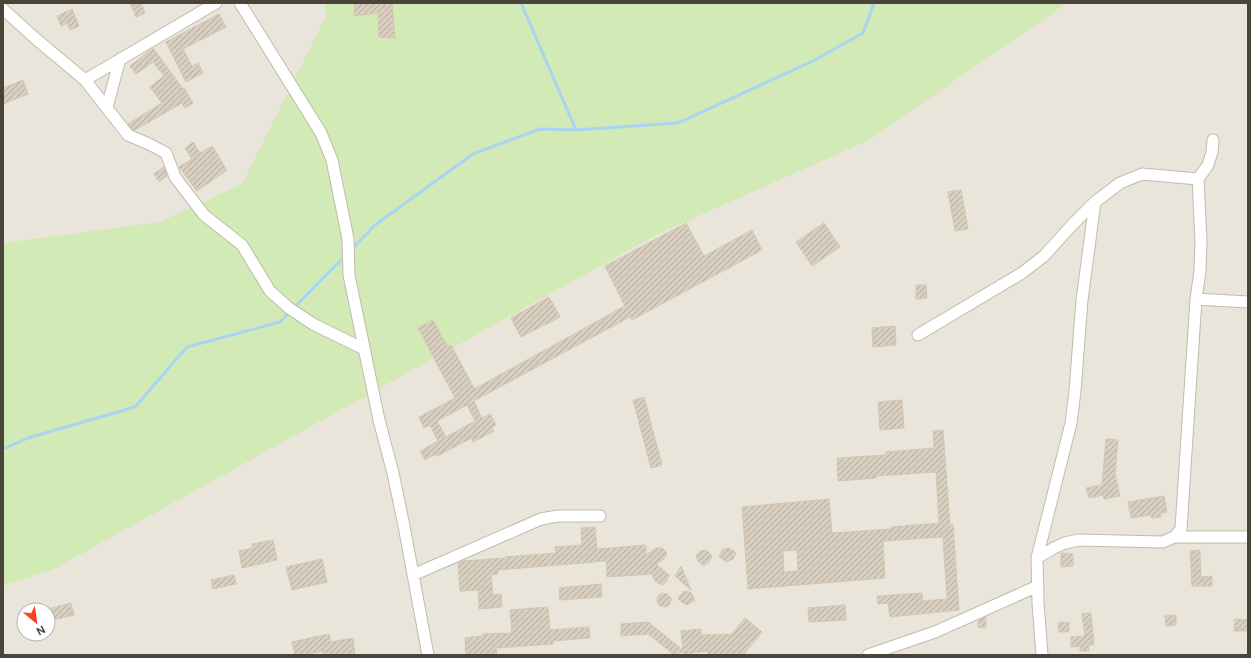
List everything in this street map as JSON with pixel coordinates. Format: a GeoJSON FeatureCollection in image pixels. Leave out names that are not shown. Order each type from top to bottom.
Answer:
{"type":"FeatureCollection","features":[{"type":"Feature","properties":{"kind":"street"},"geometry":{"type":"LineString","coordinates":[[85,80],[216,3]]}},
{"type":"Feature","properties":{"kind":"street"},"geometry":{"type":"LineString","coordinates":[[240,3],[321,133],[332,160],[348,239],[349,275],[379,420],[393,474],[428,655]]}},
{"type":"Feature","properties":{"kind":"street"},"geometry":{"type":"LineString","coordinates":[[3,10],[85,80],[108,107],[118,124],[128,135],[166,153],[175,177],[204,215],[242,245],[270,291],[289,308],[313,324],[364,349]]}},
{"type":"Feature","properties":{"kind":"street"},"geometry":{"type":"LineString","coordinates":[[108,107],[120,59]]}},
{"type":"Feature","properties":{"kind":"street"},"geometry":{"type":"LineString","coordinates":[[1174,538],[1181,529],[1196,299],[1200,271],[1201,242],[1198,180],[1208,165],[1212,152],[1213,140]]}},
{"type":"Feature","properties":{"kind":"street"},"geometry":{"type":"LineString","coordinates":[[918,335],[1022,273],[1044,256],[1095,202],[1120,183],[1142,174],[1198,180]]}},
{"type":"Feature","properties":{"kind":"street"},"geometry":{"type":"LineString","coordinates":[[1042,655],[1037,558],[1071,423],[1075,392],[1082,300],[1095,202]]}},
{"type":"Feature","properties":{"kind":"street"},"geometry":{"type":"LineString","coordinates":[[1196,299],[1248,302]]}},
{"type":"Feature","properties":{"kind":"street"},"geometry":{"type":"LineString","coordinates":[[413,575],[541,519],[558,516],[600,516]]}},
{"type":"Feature","properties":{"kind":"street"},"geometry":{"type":"LineString","coordinates":[[1037,558],[1054,548],[1079,540],[1163,542],[1174,538],[1248,537]]}},
{"type":"Feature","properties":{"kind":"street"},"geometry":{"type":"LineString","coordinates":[[868,655],[935,632],[1038,586]]}},
{"type":"Feature","properties":{"kind":"shaded area"},"geometry":{"type":"Polygon","coordinates":[[[3,3],[1248,3],[1248,655],[3,655],[3,3]]]}},
{"type":"Feature","properties":{"kind":"green space"},"geometry":{"type":"Polygon","coordinates":[[[326,3],[1067,3],[869,140],[656,235],[54,569],[3,586],[3,243],[160,222],[242,184],[325,18],[326,3]]]}},
{"type":"Feature","properties":{"kind":"building"},"geometry":{"type":"Polygon","coordinates":[[[130,3],[141,3],[145,13],[136,17],[130,3]]]}},
{"type":"Feature","properties":{"kind":"building"},"geometry":{"type":"Polygon","coordinates":[[[355,3],[392,3],[395,38],[379,37],[378,13],[354,16],[355,3]]]}},
{"type":"Feature","properties":{"kind":"building"},"geometry":{"type":"Polygon","coordinates":[[[72,9],[79,26],[70,30],[67,23],[61,26],[57,16],[72,9]]]}},
{"type":"Feature","properties":{"kind":"building"},"geometry":{"type":"Polygon","coordinates":[[[219,14],[226,27],[183,49],[192,66],[198,63],[203,73],[186,82],[166,42],[219,14]]]}},
{"type":"Feature","properties":{"kind":"building"},"geometry":{"type":"Polygon","coordinates":[[[153,48],[183,89],[184,88],[193,103],[185,108],[182,103],[135,130],[128,124],[162,103],[150,87],[164,76],[153,62],[136,74],[130,66],[153,48]]]}},
{"type":"Feature","properties":{"kind":"building"},"geometry":{"type":"Polygon","coordinates":[[[23,80],[28,94],[3,104],[3,88],[23,80]]]}},
{"type":"Feature","properties":{"kind":"building"},"geometry":{"type":"Polygon","coordinates":[[[193,142],[200,153],[212,146],[227,170],[197,191],[179,167],[192,159],[185,148],[193,142]]]}},
{"type":"Feature","properties":{"kind":"building"},"geometry":{"type":"Polygon","coordinates":[[[164,167],[167,176],[159,182],[154,174],[164,167]]]}},
{"type":"Feature","properties":{"kind":"building"},"geometry":{"type":"Polygon","coordinates":[[[961,190],[968,229],[955,231],[948,192],[961,190]]]}},
{"type":"Feature","properties":{"kind":"building"},"geometry":{"type":"Polygon","coordinates":[[[686,223],[704,256],[752,230],[762,250],[632,320],[630,317],[474,401],[482,418],[490,414],[496,425],[492,427],[494,431],[473,442],[472,438],[437,456],[436,454],[425,460],[420,451],[438,441],[430,425],[424,428],[419,417],[455,398],[418,328],[433,320],[448,347],[451,345],[474,388],[476,388],[625,306],[605,266],[686,223]],[[467,405],[437,421],[446,437],[475,421],[467,405]]]}},
{"type":"Feature","properties":{"kind":"building"},"geometry":{"type":"Polygon","coordinates":[[[824,223],[840,247],[812,266],[796,242],[824,223]]]}},
{"type":"Feature","properties":{"kind":"building"},"geometry":{"type":"Polygon","coordinates":[[[916,285],[926,285],[927,298],[916,299],[916,285]]]}},
{"type":"Feature","properties":{"kind":"building"},"geometry":{"type":"Polygon","coordinates":[[[549,297],[560,317],[521,337],[511,318],[549,297]]]}},
{"type":"Feature","properties":{"kind":"building"},"geometry":{"type":"Polygon","coordinates":[[[895,326],[896,345],[873,347],[872,328],[895,326]]]}},
{"type":"Feature","properties":{"kind":"building"},"geometry":{"type":"Polygon","coordinates":[[[644,397],[662,465],[651,468],[633,400],[644,397]]]}},
{"type":"Feature","properties":{"kind":"building"},"geometry":{"type":"Polygon","coordinates":[[[902,400],[904,428],[880,430],[878,402],[902,400]]]}},
{"type":"Feature","properties":{"kind":"building"},"geometry":{"type":"Polygon","coordinates":[[[943,430],[950,525],[953,525],[959,610],[890,617],[888,603],[878,604],[877,596],[922,593],[923,601],[947,599],[943,537],[883,541],[885,578],[748,589],[742,507],[829,499],[832,533],[891,529],[891,527],[939,523],[936,472],[876,476],[876,478],[838,481],[837,458],[886,455],[886,452],[934,448],[933,431],[943,430]],[[797,550],[783,551],[784,572],[798,571],[797,550]]]}},
{"type":"Feature","properties":{"kind":"building"},"geometry":{"type":"Polygon","coordinates":[[[1106,439],[1118,440],[1115,474],[1120,496],[1104,499],[1103,495],[1089,498],[1086,488],[1102,485],[1106,439]]]}},
{"type":"Feature","properties":{"kind":"building"},"geometry":{"type":"Polygon","coordinates":[[[1164,496],[1167,512],[1160,513],[1161,517],[1152,518],[1151,515],[1131,518],[1128,502],[1164,496]]]}},
{"type":"Feature","properties":{"kind":"building"},"geometry":{"type":"Polygon","coordinates":[[[595,527],[597,549],[646,545],[646,555],[656,548],[662,548],[667,553],[664,559],[656,564],[669,575],[666,582],[662,585],[658,583],[655,581],[652,574],[607,577],[606,561],[498,570],[498,574],[491,575],[493,595],[501,594],[502,607],[479,609],[478,590],[460,591],[458,563],[462,561],[556,553],[555,547],[582,545],[581,528],[595,527]]]}},
{"type":"Feature","properties":{"kind":"building"},"geometry":{"type":"Polygon","coordinates":[[[273,540],[277,560],[242,568],[239,551],[253,548],[252,544],[273,540]]]}},
{"type":"Feature","properties":{"kind":"building"},"geometry":{"type":"Polygon","coordinates":[[[728,548],[736,553],[733,559],[727,562],[719,556],[722,550],[728,548]]]}},
{"type":"Feature","properties":{"kind":"building"},"geometry":{"type":"Polygon","coordinates":[[[704,550],[712,556],[709,562],[703,566],[698,561],[696,555],[704,550]]]}},
{"type":"Feature","properties":{"kind":"building"},"geometry":{"type":"Polygon","coordinates":[[[1200,550],[1201,577],[1212,576],[1212,586],[1192,586],[1190,551],[1200,550]]]}},
{"type":"Feature","properties":{"kind":"building"},"geometry":{"type":"Polygon","coordinates":[[[1061,553],[1073,554],[1073,566],[1061,567],[1061,553]]]}},
{"type":"Feature","properties":{"kind":"building"},"geometry":{"type":"Polygon","coordinates":[[[322,559],[327,582],[292,590],[286,567],[322,559]]]}},
{"type":"Feature","properties":{"kind":"building"},"geometry":{"type":"Polygon","coordinates":[[[681,566],[691,590],[675,576],[681,566]]]}},
{"type":"Feature","properties":{"kind":"building"},"geometry":{"type":"Polygon","coordinates":[[[234,575],[236,584],[213,589],[211,580],[234,575]]]}},
{"type":"Feature","properties":{"kind":"building"},"geometry":{"type":"Polygon","coordinates":[[[601,584],[602,597],[560,600],[559,588],[601,584]]]}},
{"type":"Feature","properties":{"kind":"building"},"geometry":{"type":"Polygon","coordinates":[[[685,591],[690,592],[695,600],[686,605],[678,599],[685,591]]]}},
{"type":"Feature","properties":{"kind":"building"},"geometry":{"type":"Polygon","coordinates":[[[662,593],[667,594],[672,599],[666,607],[660,606],[657,602],[658,596],[662,593]]]}},
{"type":"Feature","properties":{"kind":"building"},"geometry":{"type":"Polygon","coordinates":[[[71,603],[74,615],[56,619],[56,607],[71,603]]]}},
{"type":"Feature","properties":{"kind":"building"},"geometry":{"type":"Polygon","coordinates":[[[845,605],[846,620],[809,622],[808,608],[845,605]]]}},
{"type":"Feature","properties":{"kind":"building"},"geometry":{"type":"Polygon","coordinates":[[[548,607],[550,630],[589,627],[590,638],[553,641],[553,644],[496,648],[497,655],[466,655],[465,638],[482,636],[482,634],[512,633],[510,610],[548,607]]]}},
{"type":"Feature","properties":{"kind":"building"},"geometry":{"type":"Polygon","coordinates":[[[1091,613],[1094,645],[1089,645],[1089,651],[1080,651],[1080,646],[1071,647],[1071,637],[1085,636],[1082,614],[1091,613]]]}},
{"type":"Feature","properties":{"kind":"building"},"geometry":{"type":"Polygon","coordinates":[[[1176,615],[1176,625],[1166,626],[1165,616],[1176,615]]]}},
{"type":"Feature","properties":{"kind":"building"},"geometry":{"type":"Polygon","coordinates":[[[986,617],[986,628],[978,627],[978,620],[986,617]]]}},
{"type":"Feature","properties":{"kind":"building"},"geometry":{"type":"Polygon","coordinates":[[[745,618],[762,632],[743,655],[708,655],[708,651],[673,654],[648,634],[621,636],[621,624],[648,622],[683,650],[681,631],[701,629],[701,635],[732,634],[745,618]]]}},
{"type":"Feature","properties":{"kind":"building"},"geometry":{"type":"Polygon","coordinates":[[[1235,619],[1248,620],[1248,631],[1234,631],[1235,619]]]}},
{"type":"Feature","properties":{"kind":"building"},"geometry":{"type":"Polygon","coordinates":[[[1069,622],[1069,632],[1059,632],[1058,623],[1069,622]]]}},
{"type":"Feature","properties":{"kind":"building"},"geometry":{"type":"Polygon","coordinates":[[[329,634],[331,642],[353,638],[355,655],[330,655],[330,652],[323,654],[323,651],[295,655],[292,642],[329,634]]]}},
{"type":"Feature","properties":{"kind":"waterway"},"geometry":{"type":"LineString","coordinates":[[521,3],[576,130]]}},
{"type":"Feature","properties":{"kind":"waterway"},"geometry":{"type":"LineString","coordinates":[[351,250],[375,225],[473,154],[540,129],[576,130],[678,123],[813,61],[863,33],[874,3]]}},
{"type":"Feature","properties":{"kind":"waterway"},"geometry":{"type":"LineString","coordinates":[[3,449],[28,438],[135,407],[187,347],[280,322],[346,255]]}}]}
